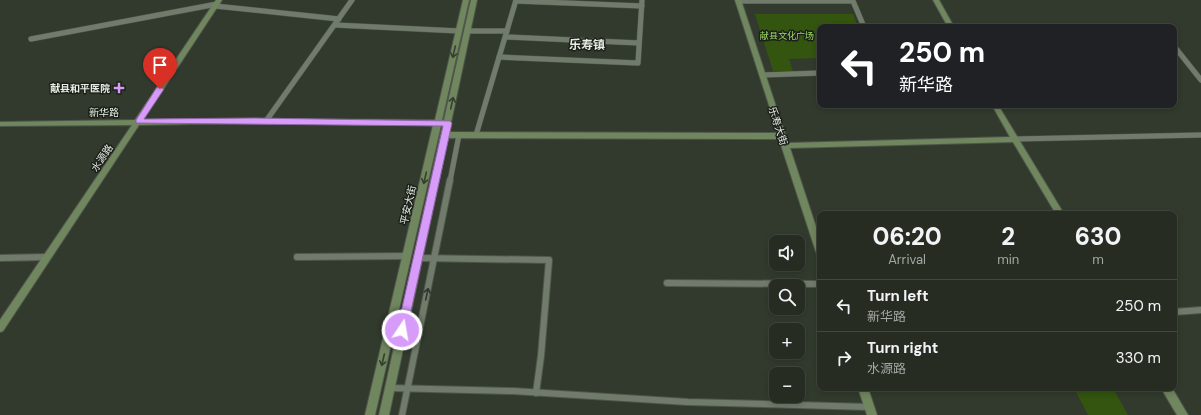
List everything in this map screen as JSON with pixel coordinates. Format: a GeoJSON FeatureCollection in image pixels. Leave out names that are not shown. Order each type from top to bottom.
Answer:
{"type":"FeatureCollection","features":[{"type":"Feature","properties":{"kind":"main road","name":"平安大街"},"geometry":{"type":"LineString","coordinates":[[384,415],[446,129],[463,31],[466,0]]}},
{"type":"Feature","properties":{"kind":"main road","name":"平安大街"},"geometry":{"type":"LineString","coordinates":[[370,415],[437,125],[463,31],[474,0]]}},
{"type":"Feature","properties":{"kind":"main road"},"geometry":{"type":"LineString","coordinates":[[936,0],[949,24]]}},
{"type":"Feature","properties":{"kind":"main road","name":"乐寿大街"},"geometry":{"type":"LineString","coordinates":[[738,1],[817,243]]}},
{"type":"Feature","properties":{"kind":"main road","name":"水源路"},"geometry":{"type":"LineString","coordinates":[[0,328],[217,3]]}},
{"type":"Feature","properties":{"kind":"main road"},"geometry":{"type":"LineString","coordinates":[[997,108],[1058,211]]}},
{"type":"Feature","properties":{"kind":"main road","name":"新华路"},"geometry":{"type":"LineString","coordinates":[[0,129],[266,121],[437,125],[459,135],[782,136]]}},
{"type":"Feature","properties":{"kind":"main road","name":"新华路"},"geometry":{"type":"LineString","coordinates":[[0,124],[251,126],[437,125]]}},
{"type":"Feature","properties":{"kind":"main road"},"geometry":{"type":"LineString","coordinates":[[785,146],[1015,139]]}},
{"type":"Feature","properties":{"kind":"main road"},"geometry":{"type":"LineString","coordinates":[[865,391],[871,411]]}},
{"type":"Feature","properties":{"kind":"main road"},"geometry":{"type":"LineString","coordinates":[[1168,391],[1183,415]]}},
{"type":"Feature","properties":{"kind":"street"},"geometry":{"type":"LineString","coordinates":[[266,121],[352,0]]}},
{"type":"Feature","properties":{"kind":"street"},"geometry":{"type":"LineString","coordinates":[[476,135],[516,0],[642,6]]}},
{"type":"Feature","properties":{"kind":"street"},"geometry":{"type":"LineString","coordinates":[[499,57],[638,62],[642,0]]}},
{"type":"Feature","properties":{"kind":"street"},"geometry":{"type":"LineString","coordinates":[[738,1],[853,2],[863,24]]}},
{"type":"Feature","properties":{"kind":"street"},"geometry":{"type":"LineString","coordinates":[[32,39],[217,3],[339,19]]}},
{"type":"Feature","properties":{"kind":"street"},"geometry":{"type":"LineString","coordinates":[[334,25],[463,31],[639,43]]}},
{"type":"Feature","properties":{"kind":"street"},"geometry":{"type":"LineString","coordinates":[[1177,50],[1201,80]]}},
{"type":"Feature","properties":{"kind":"street"},"geometry":{"type":"LineString","coordinates":[[762,75],[817,73]]}},
{"type":"Feature","properties":{"kind":"street"},"geometry":{"type":"LineString","coordinates":[[402,415],[459,135]]}},
{"type":"Feature","properties":{"kind":"street"},"geometry":{"type":"LineString","coordinates":[[1015,139],[1201,135]]}},
{"type":"Feature","properties":{"kind":"street"},"geometry":{"type":"LineString","coordinates":[[297,257],[407,256]]}},
{"type":"Feature","properties":{"kind":"street"},"geometry":{"type":"LineString","coordinates":[[0,258],[47,258]]}},
{"type":"Feature","properties":{"kind":"street"},"geometry":{"type":"LineString","coordinates":[[418,258],[549,260],[541,356],[536,393]]}},
{"type":"Feature","properties":{"kind":"street"},"geometry":{"type":"LineString","coordinates":[[667,283],[817,284]]}},
{"type":"Feature","properties":{"kind":"street"},"geometry":{"type":"LineString","coordinates":[[1177,312],[1201,310]]}},
{"type":"Feature","properties":{"kind":"street"},"geometry":{"type":"LineString","coordinates":[[390,388],[513,391],[688,402],[871,411]]}},
{"type":"Feature","properties":{"kind":"green space","name":"献县文化广场"},"geometry":{"type":"Polygon","coordinates":[[[755,14],[853,14],[857,24],[817,24],[817,58],[789,59],[793,71],[773,71],[755,14]]]}},
{"type":"Feature","properties":{"kind":"green space"},"geometry":{"type":"Polygon","coordinates":[[[1076,391],[1115,391],[1128,415],[1088,415],[1076,391]]]}},
{"type":"Feature","properties":{"kind":"place","name":"献县和平医院"},"geometry":{"type":"Point","coordinates":[119,88]}},
{"type":"Feature","properties":{"kind":"district","name":"乐寿镇"},"geometry":{"type":"Point","coordinates":[587,45]}},
{"type":"Feature","properties":{"kind":"route"},"geometry":{"type":"LineString","coordinates":[[160,89],[138,122],[254,121],[448,123],[402,330]]}}]}
